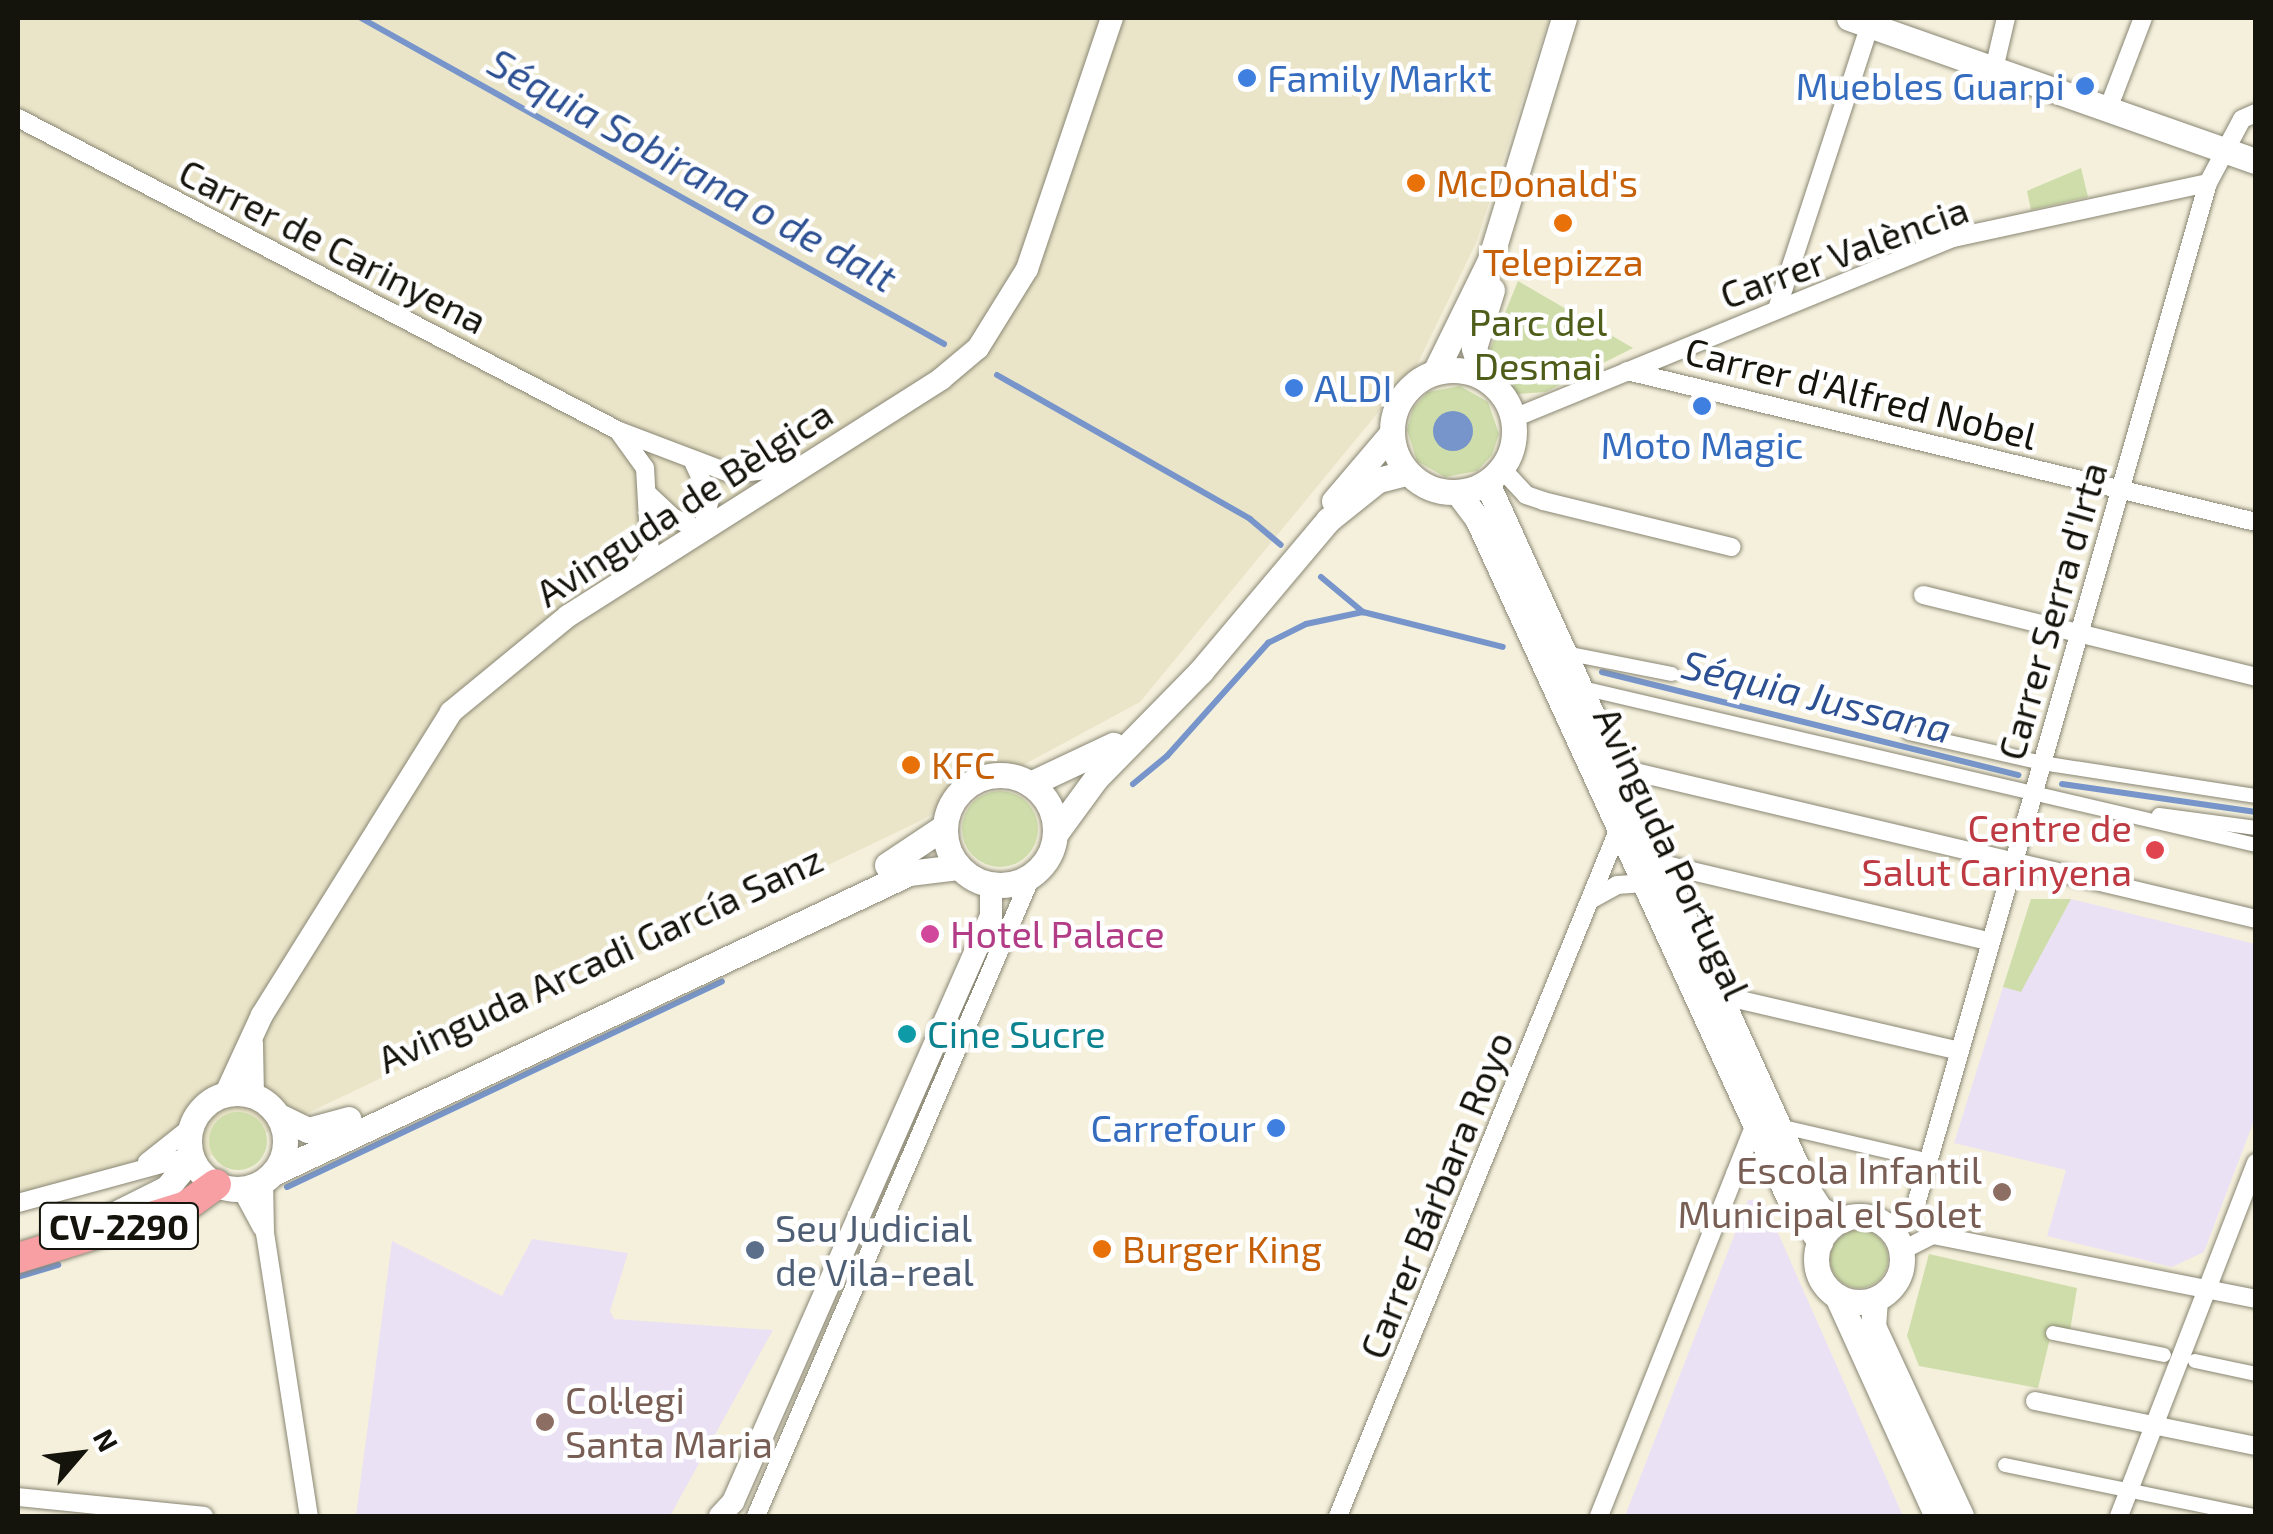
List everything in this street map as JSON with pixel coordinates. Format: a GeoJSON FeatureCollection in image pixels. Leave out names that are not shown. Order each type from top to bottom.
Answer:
{"type":"FeatureCollection","features":[{"type":"Feature","properties":{"kind":"highway","name":"CV-2290"},"geometry":{"type":"LineString","coordinates":[[18,1258],[186,1206],[248,1182]]}},
{"type":"Feature","properties":{"kind":"main road"},"geometry":{"type":"LineString","coordinates":[[1435,372],[1490,260],[1564,18]]}},
{"type":"Feature","properties":{"kind":"main road"},"geometry":{"type":"LineString","coordinates":[[1391,434],[1407,473],[1430,489],[1458,493],[1495,476],[1514,445],[1514,418],[1502,394],[1482,376],[1474,348],[1580,18]]}},
{"type":"Feature","properties":{"kind":"main road"},"geometry":{"type":"LineString","coordinates":[[1863,20],[2256,161]]}},
{"type":"Feature","properties":{"kind":"main road"},"geometry":{"type":"LineString","coordinates":[[1328,520],[1334,500],[1391,434],[1396,407],[1412,385],[1435,372],[1482,376]]}},
{"type":"Feature","properties":{"kind":"main road"},"geometry":{"type":"LineString","coordinates":[[1055,834],[1049,806],[1030,784],[1009,776],[975,780],[950,804],[944,826],[958,867],[991,885],[1031,877],[1055,834],[1096,778],[1328,520],[1378,480],[1407,473]]}},
{"type":"Feature","properties":{"kind":"main road","name":"Avinguda Portugal"},"geometry":{"type":"LineString","coordinates":[[1495,476],[1561,652],[1614,767],[1651,873],[1767,1125],[1820,1210],[1841,1220]]}},
{"type":"Feature","properties":{"kind":"main road","name":"Avinguda Portugal"},"geometry":{"type":"LineString","coordinates":[[1458,493],[1477,518],[1619,828],[1651,873],[1718,995],[1767,1125],[1774,1167],[1820,1242]]}},
{"type":"Feature","properties":{"kind":"main road"},"geometry":{"type":"LineString","coordinates":[[1030,784],[1092,759],[1151,720]]}},
{"type":"Feature","properties":{"kind":"main road","name":"Avinguda Arcadi García Sanz"},"geometry":{"type":"LineString","coordinates":[[279,1116],[308,1130],[334,1126],[911,854],[944,826]]}},
{"type":"Feature","properties":{"kind":"main road","name":"Avinguda Arcadi García Sanz"},"geometry":{"type":"LineString","coordinates":[[248,1182],[918,868],[958,867]]}},
{"type":"Feature","properties":{"kind":"main road"},"geometry":{"type":"LineString","coordinates":[[226,1093],[253,1095],[279,1116],[285,1146],[248,1182],[191,1157],[190,1128],[203,1106],[226,1093]]}},
{"type":"Feature","properties":{"kind":"main road","name":"CV-2290"},"geometry":{"type":"LineString","coordinates":[[18,1242],[139,1207],[167,1188],[191,1157]]}},
{"type":"Feature","properties":{"kind":"main road"},"geometry":{"type":"LineString","coordinates":[[1838,1296],[1874,1300],[1894,1285],[1902,1251],[1887,1227],[1865,1217],[1841,1220],[1820,1242],[1817,1266],[1838,1296],[1937,1516]]}},
{"type":"Feature","properties":{"kind":"main road"},"geometry":{"type":"LineString","coordinates":[[1874,1300],[1874,1326],[1961,1516]]}},
{"type":"Feature","properties":{"kind":"street","name":"Avinguda de Bèlgica"},"geometry":{"type":"LineString","coordinates":[[226,1093],[252,1037],[451,712],[568,616],[941,379],[1004,315],[1026,269],[1112,18]]}},
{"type":"Feature","properties":{"kind":"street"},"geometry":{"type":"LineString","coordinates":[[1994,69],[2006,18]]}},
{"type":"Feature","properties":{"kind":"street"},"geometry":{"type":"LineString","coordinates":[[2108,109],[2143,18]]}},
{"type":"Feature","properties":{"kind":"street"},"geometry":{"type":"LineString","coordinates":[[1777,308],[1863,20]]}},
{"type":"Feature","properties":{"kind":"street"},"geometry":{"type":"LineString","coordinates":[[2223,150],[2242,119],[2256,113]]}},
{"type":"Feature","properties":{"kind":"street","name":"Carrer de Carinyena"},"geometry":{"type":"LineString","coordinates":[[18,118],[619,431],[694,464],[732,474],[805,465]]}},
{"type":"Feature","properties":{"kind":"street","name":"Carrer Serra d'Irta"},"geometry":{"type":"LineString","coordinates":[[1916,1208],[2208,184],[2223,150]]}},
{"type":"Feature","properties":{"kind":"street","name":"Carrer València"},"geometry":{"type":"LineString","coordinates":[[1514,418],[1953,238],[2208,184]]}},
{"type":"Feature","properties":{"kind":"street","name":"Carrer d'Alfred Nobel"},"geometry":{"type":"LineString","coordinates":[[1627,370],[2256,522]]}},
{"type":"Feature","properties":{"kind":"street","name":"Carrer de Carinyena"},"geometry":{"type":"LineString","coordinates":[[619,431],[646,468],[650,554],[640,570]]}},
{"type":"Feature","properties":{"kind":"street"},"geometry":{"type":"LineString","coordinates":[[647,493],[674,518],[702,530],[710,498],[694,464]]}},
{"type":"Feature","properties":{"kind":"street"},"geometry":{"type":"LineString","coordinates":[[1495,476],[1543,501],[1731,547]]}},
{"type":"Feature","properties":{"kind":"street"},"geometry":{"type":"LineString","coordinates":[[1923,595],[2256,677]]}},
{"type":"Feature","properties":{"kind":"street"},"geometry":{"type":"LineString","coordinates":[[1561,652],[1672,674]]}},
{"type":"Feature","properties":{"kind":"street"},"geometry":{"type":"LineString","coordinates":[[1578,687],[2256,845]]}},
{"type":"Feature","properties":{"kind":"street"},"geometry":{"type":"LineString","coordinates":[[1909,733],[2042,763],[2256,796]]}},
{"type":"Feature","properties":{"kind":"street"},"geometry":{"type":"LineString","coordinates":[[1614,767],[2256,919]]}},
{"type":"Feature","properties":{"kind":"street"},"geometry":{"type":"LineString","coordinates":[[2064,803],[2256,828]]}},
{"type":"Feature","properties":{"kind":"street","name":"Carrer Bárbara Royo"},"geometry":{"type":"LineString","coordinates":[[1338,1516],[1594,898],[1619,828]]}},
{"type":"Feature","properties":{"kind":"street"},"geometry":{"type":"LineString","coordinates":[[1594,898],[1651,873],[1991,942]]}},
{"type":"Feature","properties":{"kind":"street"},"geometry":{"type":"LineString","coordinates":[[756,1516],[1031,877]]}},
{"type":"Feature","properties":{"kind":"street"},"geometry":{"type":"LineString","coordinates":[[720,1516],[733,1502],[991,916],[991,885]]}},
{"type":"Feature","properties":{"kind":"street"},"geometry":{"type":"LineString","coordinates":[[1718,995],[1960,1051]]}},
{"type":"Feature","properties":{"kind":"street"},"geometry":{"type":"LineString","coordinates":[[252,1037],[253,1095]]}},
{"type":"Feature","properties":{"kind":"street"},"geometry":{"type":"LineString","coordinates":[[1600,1516],[1735,1174],[1767,1125],[1929,1160]]}},
{"type":"Feature","properties":{"kind":"street"},"geometry":{"type":"LineString","coordinates":[[142,1166],[190,1128]]}},
{"type":"Feature","properties":{"kind":"street"},"geometry":{"type":"LineString","coordinates":[[18,1203],[142,1166],[191,1157]]}},
{"type":"Feature","properties":{"kind":"street"},"geometry":{"type":"LineString","coordinates":[[2119,1516],[2256,1163]]}},
{"type":"Feature","properties":{"kind":"street"},"geometry":{"type":"LineString","coordinates":[[1735,1174],[1774,1167]]}},
{"type":"Feature","properties":{"kind":"street"},"geometry":{"type":"LineString","coordinates":[[248,1182],[265,1233],[309,1516]]}},
{"type":"Feature","properties":{"kind":"street"},"geometry":{"type":"LineString","coordinates":[[1887,1227],[1916,1208],[1933,1235]]}},
{"type":"Feature","properties":{"kind":"street"},"geometry":{"type":"LineString","coordinates":[[2234,1220],[2256,1224]]}},
{"type":"Feature","properties":{"kind":"street"},"geometry":{"type":"LineString","coordinates":[[1902,1251],[1933,1235],[2256,1298]]}},
{"type":"Feature","properties":{"kind":"street"},"geometry":{"type":"LineString","coordinates":[[2052,1333],[2164,1356]]}},
{"type":"Feature","properties":{"kind":"street"},"geometry":{"type":"LineString","coordinates":[[2195,1362],[2256,1374]]}},
{"type":"Feature","properties":{"kind":"street"},"geometry":{"type":"LineString","coordinates":[[2035,1402],[2256,1446]]}},
{"type":"Feature","properties":{"kind":"street"},"geometry":{"type":"LineString","coordinates":[[2004,1465],[2253,1516]]}},
{"type":"Feature","properties":{"kind":"street"},"geometry":{"type":"LineString","coordinates":[[18,1496],[204,1516]]}},
{"type":"Feature","properties":{"kind":"shaded area"},"geometry":{"type":"Polygon","coordinates":[[[18,18],[1549,18],[1476,243],[1417,365],[1140,702],[916,823],[224,1153],[18,1195],[18,18]]]}},
{"type":"Feature","properties":{"kind":"shaded area"},"geometry":{"type":"Polygon","coordinates":[[[2071,899],[2255,944],[2255,1118],[2204,1252],[2172,1267],[2047,1236],[2066,1170],[1954,1143],[2003,987],[2021,991],[2071,899]]]}},
{"type":"Feature","properties":{"kind":"shaded area"},"geometry":{"type":"Polygon","coordinates":[[[1763,1199],[1903,1516],[1625,1516],[1748,1200],[1763,1199]]]}},
{"type":"Feature","properties":{"kind":"shaded area","name":"Col·legi Santa Maria"},"geometry":{"type":"Polygon","coordinates":[[[532,1239],[628,1253],[610,1311],[614,1319],[773,1330],[671,1514],[356,1516],[392,1241],[502,1296],[532,1239]]]}},
{"type":"Feature","properties":{"kind":"green space"},"geometry":{"type":"Polygon","coordinates":[[[2081,168],[2088,197],[2031,210],[2027,191],[2081,168]]]}},
{"type":"Feature","properties":{"kind":"green space","name":"Parc del Desmai"},"geometry":{"type":"Polygon","coordinates":[[[1518,281],[1633,348],[1546,392],[1517,394],[1489,352],[1518,281]]]}},
{"type":"Feature","properties":{"kind":"green space"},"geometry":{"type":"Polygon","coordinates":[[[1460,386],[1488,402],[1499,434],[1492,455],[1477,471],[1445,477],[1417,461],[1407,430],[1413,408],[1428,392],[1460,386]]]}},
{"type":"Feature","properties":{"kind":"green space"},"geometry":{"type":"Polygon","coordinates":[[[1000,791],[1015,793],[1027,802],[1036,814],[1036,844],[1027,856],[1015,865],[1000,867],[985,865],[973,856],[964,844],[962,829],[964,814],[973,802],[985,793],[1000,791]]]}},
{"type":"Feature","properties":{"kind":"green space"},"geometry":{"type":"Polygon","coordinates":[[[2031,899],[2071,899],[2021,992],[2003,987],[2031,899]]]}},
{"type":"Feature","properties":{"kind":"green space"},"geometry":{"type":"Polygon","coordinates":[[[238,1112],[259,1120],[267,1141],[259,1162],[238,1170],[217,1162],[209,1141],[217,1120],[238,1112]]]}},
{"type":"Feature","properties":{"kind":"green space"},"geometry":{"type":"Polygon","coordinates":[[[1859,1230],[1879,1239],[1888,1259],[1879,1279],[1859,1288],[1839,1279],[1830,1259],[1839,1239],[1859,1230]]]}},
{"type":"Feature","properties":{"kind":"green space"},"geometry":{"type":"Polygon","coordinates":[[[1929,1254],[2077,1288],[2070,1331],[2053,1326],[2038,1388],[1919,1366],[1907,1336],[1929,1254]]]}},
{"type":"Feature","properties":{"kind":"water"},"geometry":{"type":"Polygon","coordinates":[[[1453,411],[1467,417],[1473,431],[1467,445],[1453,451],[1439,445],[1433,431],[1439,417],[1453,411]]]}},
{"type":"Feature","properties":{"kind":"waterway","name":"Séquia Sobirana o de dalt"},"geometry":{"type":"LineString","coordinates":[[361,18],[944,344]]}},
{"type":"Feature","properties":{"kind":"waterway","name":"Séquia Sobirana o de dalt"},"geometry":{"type":"LineString","coordinates":[[997,375],[1250,519],[1281,545]]}},
{"type":"Feature","properties":{"kind":"waterway","name":"Séquia Jussana"},"geometry":{"type":"LineString","coordinates":[[1321,577],[1363,612],[1503,647]]}},
{"type":"Feature","properties":{"kind":"waterway"},"geometry":{"type":"LineString","coordinates":[[1133,784],[1167,756],[1268,643],[1306,624],[1363,612]]}},
{"type":"Feature","properties":{"kind":"waterway","name":"Séquia Jussana"},"geometry":{"type":"LineString","coordinates":[[1602,672],[2018,775]]}},
{"type":"Feature","properties":{"kind":"waterway","name":"Séquia Jussana"},"geometry":{"type":"LineString","coordinates":[[2062,784],[2256,812]]}},
{"type":"Feature","properties":{"kind":"waterway"},"geometry":{"type":"LineString","coordinates":[[287,1187],[722,981]]}},
{"type":"Feature","properties":{"kind":"waterway"},"geometry":{"type":"LineString","coordinates":[[18,1277],[58,1265]]}},
{"type":"Feature","properties":{"kind":"place","name":"Family Markt"},"geometry":{"type":"Point","coordinates":[1247,78]}},
{"type":"Feature","properties":{"kind":"place","name":"Muebles Guarpi"},"geometry":{"type":"Point","coordinates":[2085,86]}},
{"type":"Feature","properties":{"kind":"place","name":"McDonald's"},"geometry":{"type":"Point","coordinates":[1416,183]}},
{"type":"Feature","properties":{"kind":"place","name":"Telepizza"},"geometry":{"type":"Point","coordinates":[1563,223]}},
{"type":"Feature","properties":{"kind":"place","name":"ALDI"},"geometry":{"type":"Point","coordinates":[1294,388]}},
{"type":"Feature","properties":{"kind":"place","name":"Moto Magic"},"geometry":{"type":"Point","coordinates":[1702,406]}},
{"type":"Feature","properties":{"kind":"place","name":"KFC"},"geometry":{"type":"Point","coordinates":[911,765]}},
{"type":"Feature","properties":{"kind":"place","name":"Centre de Salut Carinyena"},"geometry":{"type":"Point","coordinates":[2155,850]}},
{"type":"Feature","properties":{"kind":"place","name":"Hotel Palace"},"geometry":{"type":"Point","coordinates":[930,934]}},
{"type":"Feature","properties":{"kind":"place","name":"Cine Sucre"},"geometry":{"type":"Point","coordinates":[907,1034]}},
{"type":"Feature","properties":{"kind":"place","name":"Carrefour"},"geometry":{"type":"Point","coordinates":[1276,1128]}},
{"type":"Feature","properties":{"kind":"place","name":"Escola Infantil Municipal el Solet"},"geometry":{"type":"Point","coordinates":[2002,1192]}},
{"type":"Feature","properties":{"kind":"place","name":"Burger King"},"geometry":{"type":"Point","coordinates":[1102,1249]}},
{"type":"Feature","properties":{"kind":"place","name":"Seu Judicial de Vila-real"},"geometry":{"type":"Point","coordinates":[755,1250]}},
{"type":"Feature","properties":{"kind":"place","name":"Col·legi Santa Maria"},"geometry":{"type":"Point","coordinates":[545,1422]}}]}
